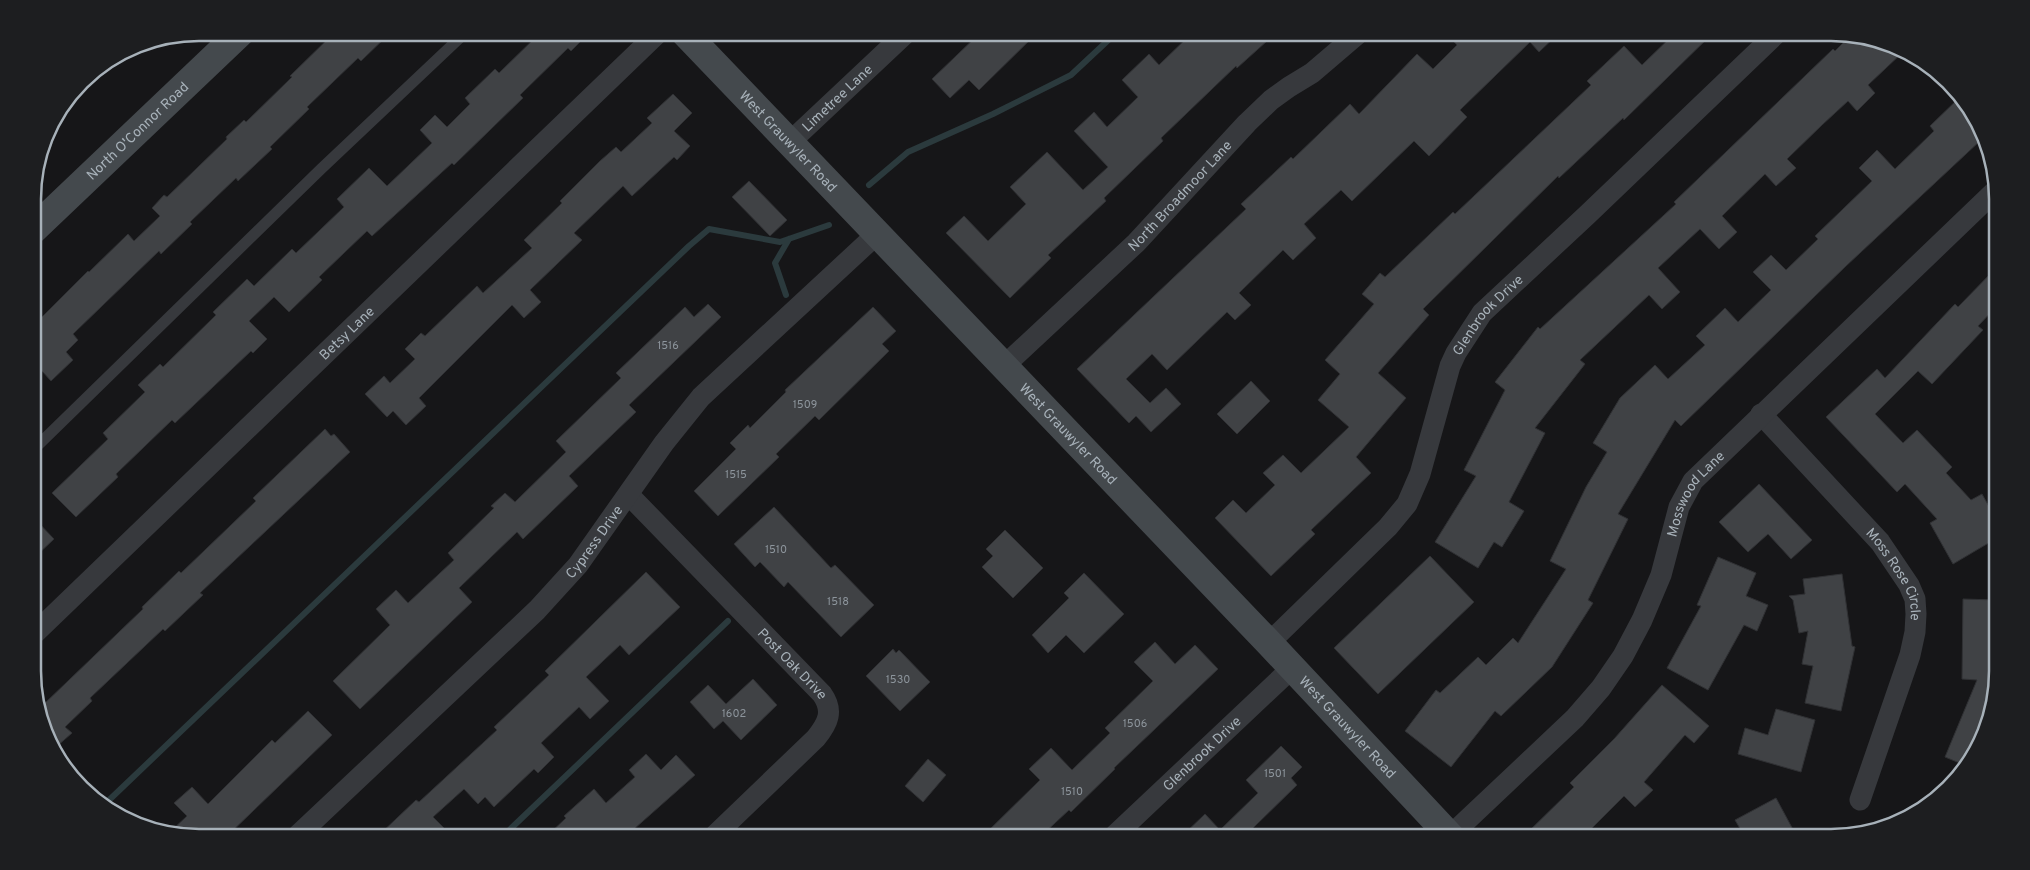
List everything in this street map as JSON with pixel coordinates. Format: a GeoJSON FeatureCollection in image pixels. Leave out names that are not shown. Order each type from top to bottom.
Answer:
{"type":"FeatureCollection","features":[{"type":"Feature","properties":{"kind":"main road","name":"North O'Connor Road"},"geometry":{"type":"LineString","coordinates":[[42,221],[231,41]]}},
{"type":"Feature","properties":{"kind":"main road","name":"West Grauwyler Road"},"geometry":{"type":"LineString","coordinates":[[693,41],[1269,643],[1442,828]]}},
{"type":"Feature","properties":{"kind":"street","name":"Betsy Lane"},"geometry":{"type":"LineString","coordinates":[[41,627],[650,41]]}},
{"type":"Feature","properties":{"kind":"street","name":"Limetree Lane"},"geometry":{"type":"LineString","coordinates":[[789,142],[897,41]]}},
{"type":"Feature","properties":{"kind":"street","name":"North Broadmoor Lane"},"geometry":{"type":"LineString","coordinates":[[1004,366],[1136,243],[1247,123],[1271,100],[1289,86],[1312,74],[1350,41]]}},
{"type":"Feature","properties":{"kind":"street","name":"Glenbrook Drive"},"geometry":{"type":"LineString","coordinates":[[1269,643],[1388,527],[1407,504],[1420,474],[1450,366],[1456,353],[1482,313],[1769,41]]}},
{"type":"Feature","properties":{"kind":"street","name":"Mosswood Lane"},"geometry":{"type":"LineString","coordinates":[[1459,828],[1575,718],[1601,688],[1623,656],[1642,620],[1661,575],[1679,507],[1693,481],[1989,197]]}},
{"type":"Feature","properties":{"kind":"street","name":"Cypress Drive"},"geometry":{"type":"LineString","coordinates":[[306,829],[537,610],[578,566],[664,443],[701,397],[877,234]]}},
{"type":"Feature","properties":{"kind":"street","name":"Moss Rose Circle"},"geometry":{"type":"LineString","coordinates":[[1761,414],[1880,542],[1909,585],[1915,599],[1915,632],[1910,655],[1860,800]]}},
{"type":"Feature","properties":{"kind":"street","name":"Post Oak Drive"},"geometry":{"type":"LineString","coordinates":[[629,495],[828,702],[829,718],[816,738],[722,829]]}},
{"type":"Feature","properties":{"kind":"street","name":"Glenbrook Drive"},"geometry":{"type":"LineString","coordinates":[[1122,828],[1292,668]]}},
{"type":"Feature","properties":{"kind":"lane"},"geometry":{"type":"LineString","coordinates":[[41,443],[321,169],[456,41]]}},
{"type":"Feature","properties":{"kind":"building"},"geometry":{"type":"Polygon","coordinates":[[[326,41],[382,41],[361,61],[358,58],[307,107],[309,109],[270,147],[272,149],[238,181],[236,178],[190,222],[192,224],[161,254],[159,251],[73,334],[78,340],[66,352],[73,360],[51,381],[42,371],[42,317],[128,234],[134,241],[160,216],[152,208],[164,195],[167,197],[227,139],[226,137],[244,120],[246,122],[292,77],[290,76],[326,41]]]}},
{"type":"Feature","properties":{"kind":"building"},"geometry":{"type":"Polygon","coordinates":[[[532,41],[581,41],[571,51],[568,48],[520,95],[523,98],[454,165],[452,163],[372,236],[367,231],[319,277],[322,280],[289,312],[274,297],[249,321],[267,339],[253,353],[251,351],[175,423],[172,420],[116,474],[118,477],[76,517],[52,493],[108,439],[103,433],[145,392],[138,385],[160,364],[163,367],[216,315],[213,312],[247,279],[254,286],[292,249],[296,253],[344,207],[337,199],[369,168],[387,186],[432,143],[420,130],[435,115],[447,127],[470,104],[465,98],[495,69],[499,73],[532,41]]]}},
{"type":"Feature","properties":{"kind":"building"},"geometry":{"type":"Polygon","coordinates":[[[972,41],[1029,41],[979,90],[969,80],[950,98],[932,79],[972,41]]]}},
{"type":"Feature","properties":{"kind":"building"},"geometry":{"type":"Polygon","coordinates":[[[1184,41],[1267,41],[1237,68],[1236,66],[1161,138],[1163,141],[1104,198],[1106,201],[1048,255],[1051,258],[1010,298],[946,233],[964,216],[988,241],[1026,204],[1010,187],[1047,152],[1083,190],[1108,167],[1074,131],[1094,112],[1107,127],[1138,97],[1122,80],[1149,54],[1159,65],[1184,41]]]}},
{"type":"Feature","properties":{"kind":"building"},"geometry":{"type":"Polygon","coordinates":[[[1453,41],[1551,41],[1539,52],[1530,42],[1460,110],[1467,117],[1429,156],[1414,141],[1352,201],[1341,190],[1304,224],[1316,238],[1293,260],[1283,250],[1239,293],[1251,305],[1235,320],[1227,312],[1167,370],[1152,354],[1126,379],[1150,403],[1166,388],[1181,404],[1151,432],[1136,416],[1129,423],[1077,369],[1246,209],[1241,204],[1291,157],[1293,159],[1350,104],[1359,114],[1417,54],[1433,69],[1457,45],[1453,41]]]}},
{"type":"Feature","properties":{"kind":"building"},"geometry":{"type":"Polygon","coordinates":[[[1667,41],[1705,41],[1624,120],[1623,118],[1559,178],[1558,176],[1423,309],[1429,315],[1378,373],[1406,398],[1356,457],[1371,473],[1311,530],[1315,534],[1271,576],[1215,518],[1233,500],[1246,513],[1275,485],[1263,473],[1283,455],[1301,473],[1349,427],[1318,400],[1340,374],[1325,360],[1374,304],[1362,294],[1380,273],[1385,277],[1453,212],[1455,214],[1591,85],[1587,81],[1624,46],[1642,65],[1667,41]]]}},
{"type":"Feature","properties":{"kind":"building"},"geometry":{"type":"Polygon","coordinates":[[[1844,42],[1862,44],[1898,56],[1868,85],[1875,93],[1857,111],[1848,101],[1787,159],[1796,168],[1776,186],[1765,174],[1722,216],[1737,232],[1719,249],[1700,229],[1658,268],[1680,292],[1662,309],[1649,295],[1580,360],[1585,364],[1535,428],[1545,433],[1509,502],[1524,511],[1502,547],[1494,542],[1478,568],[1435,542],[1476,476],[1464,470],[1505,390],[1495,382],[1538,327],[1540,329],[1676,204],[1674,202],[1833,49],[1835,51],[1844,42]]]}},
{"type":"Feature","properties":{"kind":"building"},"geometry":{"type":"Polygon","coordinates":[[[673,94],[692,113],[674,131],[690,146],[677,160],[674,157],[632,196],[623,186],[574,233],[582,240],[530,290],[541,302],[524,318],[512,305],[419,398],[426,406],[406,425],[393,411],[387,417],[365,394],[384,376],[390,383],[415,359],[405,349],[421,333],[425,336],[477,286],[483,293],[532,248],[524,240],[562,203],[560,201],[600,161],[616,147],[621,152],[652,123],[647,118],[673,94]]]}},
{"type":"Feature","properties":{"kind":"building"},"geometry":{"type":"Polygon","coordinates":[[[1955,102],[1968,120],[1978,142],[1845,267],[1681,426],[1675,420],[1618,514],[1628,519],[1588,600],[1593,603],[1552,667],[1501,716],[1495,711],[1451,767],[1405,731],[1436,690],[1440,693],[1478,657],[1486,665],[1513,638],[1518,643],[1566,569],[1550,561],[1586,487],[1607,452],[1593,443],[1620,398],[1655,365],[1668,379],[1705,345],[1696,336],[1725,308],[1738,322],[1771,290],[1753,272],[1771,255],[1786,270],[1818,239],[1815,236],[1872,181],[1859,168],[1877,150],[1895,169],[1934,131],[1930,126],[1955,102]]]}},
{"type":"Feature","properties":{"kind":"building"},"geometry":{"type":"Polygon","coordinates":[[[749,181],[787,220],[770,236],[732,197],[749,181]]]}},
{"type":"Feature","properties":{"kind":"building"},"geometry":{"type":"Polygon","coordinates":[[[1989,275],[1989,314],[1978,326],[1983,330],[1932,384],[1918,371],[1875,414],[1903,443],[1917,430],[1952,467],[1946,473],[1971,500],[1982,494],[1989,507],[1989,543],[1953,564],[1930,523],[1937,519],[1905,484],[1897,492],[1826,417],[1877,369],[1885,378],[1955,304],[1958,307],[1989,275]]]}},
{"type":"Feature","properties":{"kind":"building"},"geometry":{"type":"Polygon","coordinates":[[[708,304],[721,317],[629,405],[636,412],[569,476],[578,486],[523,539],[517,532],[459,588],[472,602],[360,709],[333,681],[390,625],[376,609],[396,590],[408,603],[454,560],[448,553],[494,508],[491,506],[505,493],[515,502],[566,452],[556,441],[621,378],[616,373],[685,307],[694,317],[708,304]]]}},
{"type":"Feature","properties":{"kind":"building"},"geometry":{"type":"Polygon","coordinates":[[[873,307],[896,331],[882,344],[889,351],[819,420],[815,416],[776,454],[779,457],[718,516],[694,491],[736,449],[730,443],[748,425],[750,428],[786,392],[785,390],[873,307]]]}},
{"type":"Feature","properties":{"kind":"building"},"geometry":{"type":"Polygon","coordinates":[[[1251,381],[1270,401],[1237,434],[1217,414],[1251,381]]]}},
{"type":"Feature","properties":{"kind":"building"},"geometry":{"type":"Polygon","coordinates":[[[325,429],[331,436],[334,434],[350,452],[200,593],[203,595],[165,631],[163,629],[90,698],[92,701],[65,727],[72,733],[59,744],[53,732],[45,703],[143,609],[142,607],[179,571],[181,573],[256,501],[253,498],[325,429]]]}},
{"type":"Feature","properties":{"kind":"building"},"geometry":{"type":"Polygon","coordinates":[[[1759,484],[1812,540],[1791,559],[1768,534],[1748,552],[1719,522],[1759,484]]]}},
{"type":"Feature","properties":{"kind":"building"},"geometry":{"type":"Polygon","coordinates":[[[774,507],[831,568],[835,565],[874,605],[841,637],[788,582],[784,587],[760,562],[755,567],[734,544],[774,507]]]}},
{"type":"Feature","properties":{"kind":"building"},"geometry":{"type":"Polygon","coordinates":[[[41,526],[54,539],[41,551],[41,526]]]}},
{"type":"Feature","properties":{"kind":"building"},"geometry":{"type":"Polygon","coordinates":[[[1005,530],[1043,568],[1013,598],[982,567],[993,556],[986,549],[1005,530]]]}},
{"type":"Feature","properties":{"kind":"building"},"geometry":{"type":"Polygon","coordinates":[[[1430,556],[1474,602],[1378,694],[1334,648],[1430,556]]]}},
{"type":"Feature","properties":{"kind":"building"},"geometry":{"type":"Polygon","coordinates":[[[1718,557],[1756,573],[1746,596],[1768,605],[1757,631],[1744,625],[1708,690],[1667,668],[1701,606],[1697,605],[1718,557]]]}},
{"type":"Feature","properties":{"kind":"building"},"geometry":{"type":"Polygon","coordinates":[[[646,572],[680,607],[629,655],[620,645],[586,677],[609,701],[590,719],[579,707],[541,743],[554,757],[538,773],[534,769],[494,807],[485,797],[478,804],[464,789],[433,817],[445,829],[386,829],[416,800],[419,802],[497,730],[494,727],[549,675],[545,671],[646,572]]]}},
{"type":"Feature","properties":{"kind":"building"},"geometry":{"type":"Polygon","coordinates":[[[1084,573],[1124,614],[1084,653],[1066,635],[1048,653],[1032,635],[1069,598],[1064,593],[1084,573]]]}},
{"type":"Feature","properties":{"kind":"building"},"geometry":{"type":"Polygon","coordinates":[[[1842,574],[1852,646],[1855,647],[1841,711],[1805,703],[1813,666],[1802,664],[1808,631],[1799,633],[1793,600],[1789,596],[1805,594],[1803,579],[1842,574]]]}},
{"type":"Feature","properties":{"kind":"building"},"geometry":{"type":"Polygon","coordinates":[[[1963,599],[1989,600],[1989,671],[1986,702],[1977,732],[1959,763],[1945,757],[1977,680],[1962,679],[1963,599]]]}},
{"type":"Feature","properties":{"kind":"building"},"geometry":{"type":"Polygon","coordinates":[[[1155,642],[1175,664],[1195,645],[1218,669],[1114,768],[1071,812],[1069,810],[1049,828],[991,829],[1040,780],[1029,769],[1051,748],[1072,770],[1110,733],[1105,728],[1153,681],[1134,662],[1155,642]]]}},
{"type":"Feature","properties":{"kind":"building"},"geometry":{"type":"Polygon","coordinates":[[[893,649],[896,653],[899,650],[930,682],[900,711],[866,676],[893,649]]]}},
{"type":"Feature","properties":{"kind":"building"},"geometry":{"type":"Polygon","coordinates":[[[753,679],[777,705],[741,740],[723,721],[714,729],[690,702],[708,685],[726,704],[753,679]]]}},
{"type":"Feature","properties":{"kind":"building"},"geometry":{"type":"Polygon","coordinates":[[[1662,685],[1709,726],[1694,743],[1685,735],[1644,782],[1653,790],[1635,807],[1624,796],[1592,828],[1532,828],[1574,787],[1570,783],[1614,739],[1662,685]]]}},
{"type":"Feature","properties":{"kind":"building"},"geometry":{"type":"Polygon","coordinates":[[[1776,709],[1815,720],[1801,772],[1738,754],[1745,728],[1768,735],[1776,709]]]}},
{"type":"Feature","properties":{"kind":"building"},"geometry":{"type":"Polygon","coordinates":[[[308,711],[332,735],[234,829],[176,827],[187,816],[174,803],[192,787],[208,804],[272,740],[275,743],[308,711]]]}},
{"type":"Feature","properties":{"kind":"building"},"geometry":{"type":"Polygon","coordinates":[[[1281,746],[1302,767],[1291,778],[1297,785],[1253,828],[1222,828],[1258,793],[1246,780],[1281,746]]]}},
{"type":"Feature","properties":{"kind":"building"},"geometry":{"type":"Polygon","coordinates":[[[646,754],[661,770],[676,755],[695,775],[634,829],[555,829],[566,818],[564,816],[594,789],[606,803],[635,777],[629,770],[646,754]]]}},
{"type":"Feature","properties":{"kind":"building"},"geometry":{"type":"Polygon","coordinates":[[[928,759],[946,775],[923,802],[905,786],[928,759]]]}},
{"type":"Feature","properties":{"kind":"building"},"geometry":{"type":"Polygon","coordinates":[[[1776,798],[1792,828],[1740,828],[1735,820],[1776,798]]]}},
{"type":"Feature","properties":{"kind":"building"},"geometry":{"type":"Polygon","coordinates":[[[1205,814],[1218,828],[1190,828],[1205,814]]]}},
{"type":"Feature","properties":{"kind":"waterway"},"geometry":{"type":"LineString","coordinates":[[869,185],[908,152],[993,114],[1071,75],[1107,41]]}},
{"type":"Feature","properties":{"kind":"waterway"},"geometry":{"type":"LineString","coordinates":[[109,800],[709,229],[780,242],[829,225]]}},
{"type":"Feature","properties":{"kind":"waterway"},"geometry":{"type":"LineString","coordinates":[[786,295],[775,263],[789,239]]}},
{"type":"Feature","properties":{"kind":"waterway"},"geometry":{"type":"LineString","coordinates":[[511,829],[728,621]]}}]}
